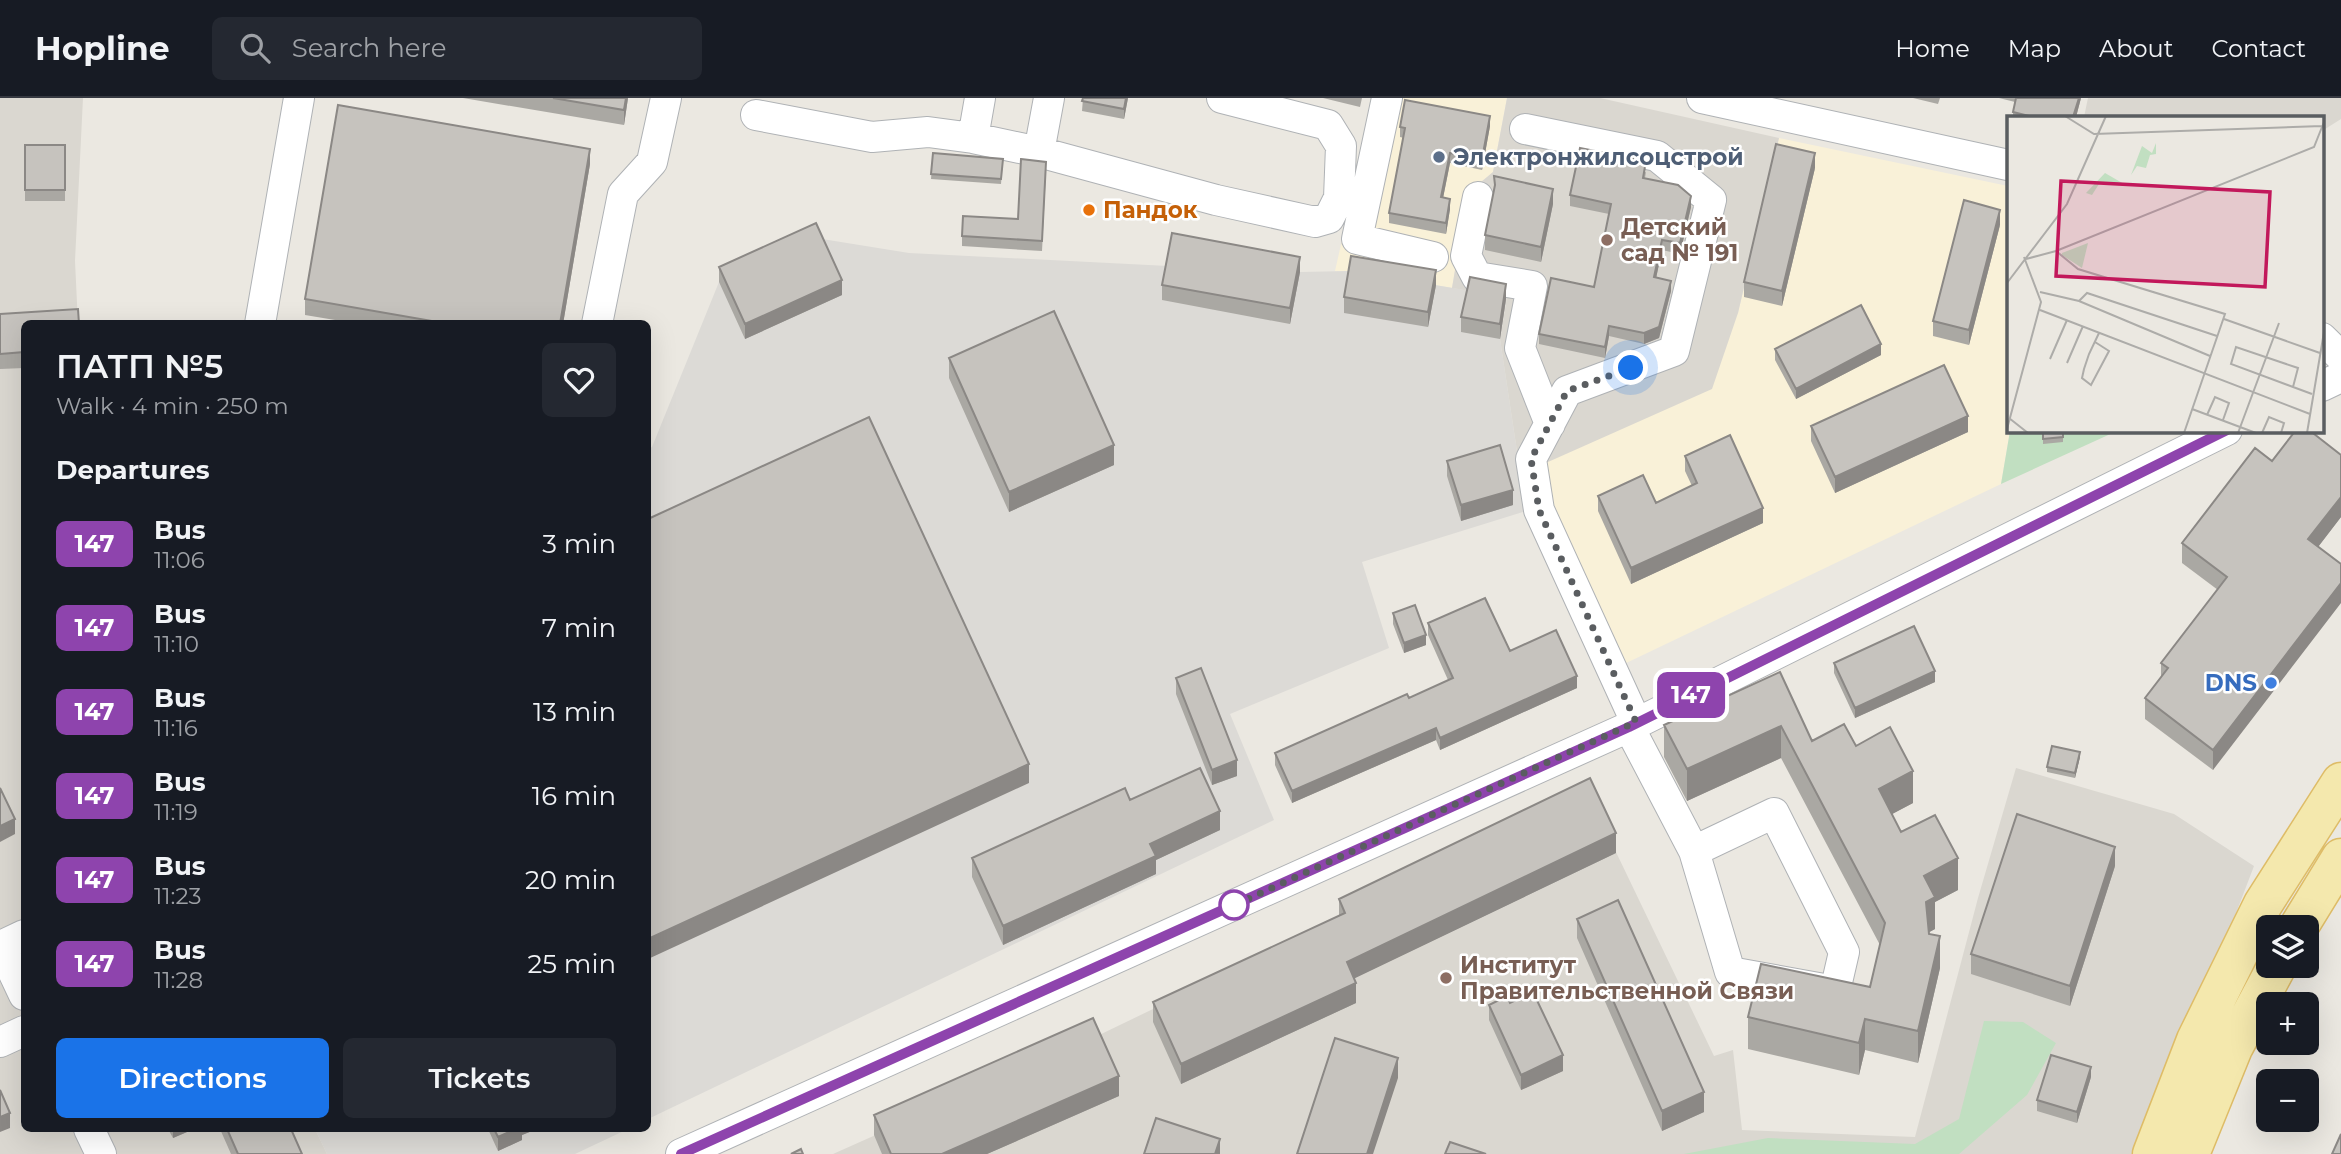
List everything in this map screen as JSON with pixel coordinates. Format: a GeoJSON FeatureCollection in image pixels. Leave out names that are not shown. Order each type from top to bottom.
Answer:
{"type":"FeatureCollection","features":[{"type":"Feature","properties":{"kind":"main road"},"geometry":{"type":"LineString","coordinates":[[2152,1154],[2196,1040],[2263,904],[2341,782]]}},
{"type":"Feature","properties":{"kind":"main road"},"geometry":{"type":"LineString","coordinates":[[2306,915],[2341,858]]}},
{"type":"Feature","properties":{"kind":"main road"},"geometry":{"type":"LineString","coordinates":[[2190,1154],[2233,1048],[2271,978]]}},
{"type":"Feature","properties":{"kind":"street"},"geometry":{"type":"LineString","coordinates":[[261,320],[299,98]]}},
{"type":"Feature","properties":{"kind":"street"},"geometry":{"type":"LineString","coordinates":[[598,320],[623,194],[652,162],[666,98]]}},
{"type":"Feature","properties":{"kind":"street"},"geometry":{"type":"LineString","coordinates":[[973,138],[980,98]]}},
{"type":"Feature","properties":{"kind":"street"},"geometry":{"type":"LineString","coordinates":[[1038,152],[1049,98]]}},
{"type":"Feature","properties":{"kind":"street"},"geometry":{"type":"LineString","coordinates":[[756,116],[872,137],[928,132],[973,138],[1038,152],[1241,206],[1315,222],[1329,218],[1339,198],[1341,146],[1328,125],[1222,98]]}},
{"type":"Feature","properties":{"kind":"street"},"geometry":{"type":"LineString","coordinates":[[1387,98],[1357,239],[1433,257]]}},
{"type":"Feature","properties":{"kind":"street"},"geometry":{"type":"LineString","coordinates":[[1702,98],[2007,165]]}},
{"type":"Feature","properties":{"kind":"street"},"geometry":{"type":"LineString","coordinates":[[1525,129],[1657,156],[1711,200],[1674,351],[1567,391],[1531,459],[1539,510],[1632,725],[1694,851],[1730,971],[1835,991],[1844,952],[1774,813],[1694,851]]}},
{"type":"Feature","properties":{"kind":"street"},"geometry":{"type":"LineString","coordinates":[[1478,197],[1466,256],[1477,277],[1532,286],[1520,348],[1550,424]]}},
{"type":"Feature","properties":{"kind":"street"},"geometry":{"type":"LineString","coordinates":[[2324,340],[2341,357]]}},
{"type":"Feature","properties":{"kind":"street"},"geometry":{"type":"LineString","coordinates":[[2324,385],[2341,377]]}},
{"type":"Feature","properties":{"kind":"street"},"geometry":{"type":"LineString","coordinates":[[681,1154],[1632,725],[2223,432]]}},
{"type":"Feature","properties":{"kind":"street"},"geometry":{"type":"LineString","coordinates":[[21,936],[1,946],[21,989]]}},
{"type":"Feature","properties":{"kind":"street"},"geometry":{"type":"LineString","coordinates":[[0,1042],[21,1032]]}},
{"type":"Feature","properties":{"kind":"street"},"geometry":{"type":"LineString","coordinates":[[90,1132],[101,1154]]}},
{"type":"Feature","properties":{"kind":"shaded area"},"geometry":{"type":"Polygon","coordinates":[[[0,98],[83,98],[75,261],[78,320],[21,320],[21,1132],[316,1132],[327,1154],[0,1154],[0,98]]]}},
{"type":"Feature","properties":{"kind":"shaded area"},"geometry":{"type":"Polygon","coordinates":[[[1374,98],[1507,98],[1493,172],[1468,193],[1452,288],[1351,271],[1335,271],[1374,98]]]}},
{"type":"Feature","properties":{"kind":"shaded area","name":"Детский сад № 191"},"geometry":{"type":"Polygon","coordinates":[[[1507,98],[1600,98],[1779,138],[1738,313],[1712,389],[1548,462],[1518,458],[1500,339],[1507,297],[1452,288],[1468,193],[1493,172],[1507,98]]]}},
{"type":"Feature","properties":{"kind":"shaded area"},"geometry":{"type":"Polygon","coordinates":[[[2088,98],[2341,98],[2341,119],[2324,130],[2324,116],[2084,116],[2088,98]]]}},
{"type":"Feature","properties":{"kind":"shaded area"},"geometry":{"type":"Polygon","coordinates":[[[1779,138],[2007,186],[2007,432],[2010,432],[2001,484],[1599,676],[1518,458],[1738,313],[1779,138]]]}},
{"type":"Feature","properties":{"kind":"shaded area"},"geometry":{"type":"Polygon","coordinates":[[[816,238],[909,253],[1300,272],[1351,271],[1507,297],[1500,339],[1526,511],[1362,562],[1389,648],[1230,714],[1274,820],[651,1118],[651,448],[719,282],[816,238]]]}},
{"type":"Feature","properties":{"kind":"shaded area","name":"Институт Правительственной Связи"},"geometry":{"type":"Polygon","coordinates":[[[2016,768],[2174,814],[2254,866],[2144,1154],[833,1154],[1093,1038],[1590,798],[1714,1056],[1733,1050],[1742,1130],[1915,1137],[1978,898],[2016,768]]]}},
{"type":"Feature","properties":{"kind":"shaded area"},"geometry":{"type":"Polygon","coordinates":[[[316,1132],[622,1132],[575,1154],[327,1154],[316,1132]]]}},
{"type":"Feature","properties":{"kind":"green space"},"geometry":{"type":"Polygon","coordinates":[[[2010,432],[2115,432],[2001,484],[2010,432]]]}},
{"type":"Feature","properties":{"kind":"green space"},"geometry":{"type":"Polygon","coordinates":[[[1984,1021],[2023,1022],[2056,1043],[2027,1095],[1959,1154],[1684,1154],[1768,1138],[1915,1144],[1959,1119],[1984,1021]]]}},
{"type":"Feature","properties":{"kind":"building"},"geometry":{"type":"Polygon","coordinates":[[[553,98],[626,98],[624,110],[553,98]]]}},
{"type":"Feature","properties":{"kind":"building"},"geometry":{"type":"Polygon","coordinates":[[[1083,98],[1126,98],[1124,109],[1082,101],[1083,98]]]}},
{"type":"Feature","properties":{"kind":"building"},"geometry":{"type":"Polygon","coordinates":[[[2016,98],[2079,98],[2073,116],[2029,116],[2013,112],[2016,98]]]}},
{"type":"Feature","properties":{"kind":"building"},"geometry":{"type":"Polygon","coordinates":[[[1405,100],[1490,116],[1482,159],[1450,153],[1441,197],[1450,199],[1446,223],[1389,213],[1405,128],[1400,127],[1405,100]]]}},
{"type":"Feature","properties":{"kind":"building"},"geometry":{"type":"Polygon","coordinates":[[[338,105],[590,149],[561,320],[426,320],[305,299],[338,105]]]}},
{"type":"Feature","properties":{"kind":"building"},"geometry":{"type":"Polygon","coordinates":[[[1776,144],[1815,153],[1782,291],[1744,282],[1776,144]]]}},
{"type":"Feature","properties":{"kind":"building"},"geometry":{"type":"Polygon","coordinates":[[[25,145],[65,145],[65,190],[25,190],[25,145]]]}},
{"type":"Feature","properties":{"kind":"building"},"geometry":{"type":"Polygon","coordinates":[[[1580,148],[1646,161],[1643,178],[1678,185],[1691,196],[1680,243],[1662,240],[1654,277],[1671,281],[1659,327],[1644,333],[1609,326],[1605,347],[1539,334],[1551,278],[1594,287],[1611,204],[1570,195],[1580,148]]]}},
{"type":"Feature","properties":{"kind":"building"},"geometry":{"type":"Polygon","coordinates":[[[933,153],[1003,159],[1001,179],[931,174],[933,153]]]}},
{"type":"Feature","properties":{"kind":"building"},"geometry":{"type":"Polygon","coordinates":[[[1021,159],[1046,162],[1042,241],[962,236],[963,216],[1018,219],[1021,159]]]}},
{"type":"Feature","properties":{"kind":"building"},"geometry":{"type":"Polygon","coordinates":[[[1494,176],[1553,189],[1541,247],[1485,235],[1495,185],[1494,176]]]}},
{"type":"Feature","properties":{"kind":"building"},"geometry":{"type":"Polygon","coordinates":[[[1964,200],[2000,210],[1969,330],[1933,321],[1964,200]]]}},
{"type":"Feature","properties":{"kind":"building"},"geometry":{"type":"Polygon","coordinates":[[[816,223],[842,280],[745,324],[719,267],[816,223]]]}},
{"type":"Feature","properties":{"kind":"building"},"geometry":{"type":"Polygon","coordinates":[[[1172,233],[1300,257],[1290,308],[1162,285],[1172,233]]]}},
{"type":"Feature","properties":{"kind":"building"},"geometry":{"type":"Polygon","coordinates":[[[1351,256],[1436,270],[1428,312],[1344,297],[1351,256]]]}},
{"type":"Feature","properties":{"kind":"building"},"geometry":{"type":"Polygon","coordinates":[[[1470,277],[1506,284],[1500,324],[1461,317],[1470,277]]]}},
{"type":"Feature","properties":{"kind":"building"},"geometry":{"type":"Polygon","coordinates":[[[1861,305],[1881,344],[1796,389],[1775,349],[1861,305]]]}},
{"type":"Feature","properties":{"kind":"building"},"geometry":{"type":"Polygon","coordinates":[[[78,309],[79,320],[21,320],[21,352],[0,354],[0,314],[78,309]]]}},
{"type":"Feature","properties":{"kind":"building"},"geometry":{"type":"Polygon","coordinates":[[[1054,311],[1114,445],[1009,492],[949,358],[1054,311]]]}},
{"type":"Feature","properties":{"kind":"building"},"geometry":{"type":"Polygon","coordinates":[[[1944,365],[1968,416],[1835,477],[1811,426],[1944,365]]]}},
{"type":"Feature","properties":{"kind":"building"},"geometry":{"type":"Polygon","coordinates":[[[869,417],[1029,764],[651,938],[651,518],[869,417]]]}},
{"type":"Feature","properties":{"kind":"building"},"geometry":{"type":"Polygon","coordinates":[[[2043,432],[2063,432],[2063,437],[2043,439],[2043,432]]]}},
{"type":"Feature","properties":{"kind":"building"},"geometry":{"type":"Polygon","coordinates":[[[2294,432],[2312,432],[2341,455],[2341,497],[2308,539],[2341,564],[2341,583],[2213,750],[2145,698],[2168,668],[2161,663],[2227,577],[2182,543],[2255,448],[2272,461],[2294,432]]]}},
{"type":"Feature","properties":{"kind":"building"},"geometry":{"type":"Polygon","coordinates":[[[1730,435],[1763,508],[1631,568],[1598,496],[1643,475],[1656,503],[1697,483],[1685,456],[1730,435]]]}},
{"type":"Feature","properties":{"kind":"building"},"geometry":{"type":"Polygon","coordinates":[[[1500,445],[1513,490],[1461,505],[1447,461],[1500,445]]]}},
{"type":"Feature","properties":{"kind":"building"},"geometry":{"type":"Polygon","coordinates":[[[1485,598],[1510,651],[1556,630],[1577,676],[1440,738],[1436,728],[1292,791],[1275,753],[1407,694],[1409,698],[1453,678],[1428,623],[1485,598]]]}},
{"type":"Feature","properties":{"kind":"building"},"geometry":{"type":"Polygon","coordinates":[[[1415,605],[1426,635],[1404,643],[1393,613],[1415,605]]]}},
{"type":"Feature","properties":{"kind":"building"},"geometry":{"type":"Polygon","coordinates":[[[1914,626],[1935,671],[1855,708],[1834,663],[1914,626]]]}},
{"type":"Feature","properties":{"kind":"building"},"geometry":{"type":"Polygon","coordinates":[[[1201,668],[1237,760],[1212,770],[1176,678],[1201,668]]]}},
{"type":"Feature","properties":{"kind":"building"},"geometry":{"type":"Polygon","coordinates":[[[1780,672],[1812,741],[1844,724],[1856,746],[1890,727],[1913,771],[1879,789],[1901,832],[1935,815],[1958,858],[1924,876],[1935,897],[1926,902],[1929,934],[1940,936],[1918,1031],[1865,1019],[1859,1043],[1748,1017],[1761,964],[1870,987],[1885,923],[1781,726],[1687,769],[1664,725],[1780,672]]]}},
{"type":"Feature","properties":{"kind":"building"},"geometry":{"type":"Polygon","coordinates":[[[2052,746],[2080,752],[2075,773],[2047,767],[2052,746]]]}},
{"type":"Feature","properties":{"kind":"building"},"geometry":{"type":"Polygon","coordinates":[[[1200,768],[1220,811],[1150,844],[1156,856],[1003,926],[972,858],[1125,788],[1130,800],[1200,768]]]}},
{"type":"Feature","properties":{"kind":"building"},"geometry":{"type":"Polygon","coordinates":[[[1590,778],[1616,833],[1347,962],[1356,983],[1181,1064],[1153,1002],[1345,913],[1339,899],[1590,778]]]}},
{"type":"Feature","properties":{"kind":"building"},"geometry":{"type":"Polygon","coordinates":[[[0,788],[15,819],[0,826],[0,788]]]}},
{"type":"Feature","properties":{"kind":"building"},"geometry":{"type":"Polygon","coordinates":[[[2017,814],[2115,847],[2070,986],[1971,954],[2017,814]]]}},
{"type":"Feature","properties":{"kind":"building"},"geometry":{"type":"Polygon","coordinates":[[[1618,900],[1704,1092],[1662,1111],[1577,919],[1618,900]]]}},
{"type":"Feature","properties":{"kind":"building"},"geometry":{"type":"Polygon","coordinates":[[[1533,992],[1563,1055],[1521,1075],[1489,1005],[1507,996],[1510,1003],[1533,992]]]}},
{"type":"Feature","properties":{"kind":"building"},"geometry":{"type":"Polygon","coordinates":[[[1093,1018],[1119,1076],[942,1154],[891,1154],[874,1115],[1093,1018]]]}},
{"type":"Feature","properties":{"kind":"building"},"geometry":{"type":"Polygon","coordinates":[[[1335,1038],[1398,1058],[1367,1154],[1297,1154],[1335,1038]]]}},
{"type":"Feature","properties":{"kind":"building"},"geometry":{"type":"Polygon","coordinates":[[[2051,1055],[2091,1067],[2077,1112],[2037,1100],[2051,1055]]]}},
{"type":"Feature","properties":{"kind":"building"},"geometry":{"type":"Polygon","coordinates":[[[0,1090],[10,1113],[0,1117],[0,1090]]]}},
{"type":"Feature","properties":{"kind":"building"},"geometry":{"type":"Polygon","coordinates":[[[1156,1118],[1220,1139],[1215,1154],[1144,1154],[1156,1118]]]}},
{"type":"Feature","properties":{"kind":"building"},"geometry":{"type":"Polygon","coordinates":[[[228,1132],[292,1132],[302,1154],[238,1154],[228,1132]]]}},
{"type":"Feature","properties":{"kind":"building"},"geometry":{"type":"Polygon","coordinates":[[[496,1132],[509,1132],[498,1137],[496,1132]]]}},
{"type":"Feature","properties":{"kind":"building"},"geometry":{"type":"Polygon","coordinates":[[[2341,1134],[2341,1154],[2332,1154],[2341,1134]]]}},
{"type":"Feature","properties":{"kind":"building"},"geometry":{"type":"Polygon","coordinates":[[[1450,1142],[1486,1154],[1445,1154],[1450,1142]]]}},
{"type":"Feature","properties":{"kind":"bus line","name":"147"},"geometry":{"type":"LineString","coordinates":[[681,1154],[1629,727],[2223,432]]}},
{"type":"Feature","properties":{"kind":"place","name":"Электронжилсоцстрой"},"geometry":{"type":"Point","coordinates":[1439,157]}},
{"type":"Feature","properties":{"kind":"place","name":"Пандок"},"geometry":{"type":"Point","coordinates":[1089,210]}},
{"type":"Feature","properties":{"kind":"place","name":"Детский сад № 191"},"geometry":{"type":"Point","coordinates":[1607,240]}},
{"type":"Feature","properties":{"kind":"place","name":"DNS"},"geometry":{"type":"Point","coordinates":[2271,683]}},
{"type":"Feature","properties":{"kind":"place","name":"Институт Правительственной Связи"},"geometry":{"type":"Point","coordinates":[1446,978]}},
{"type":"Feature","properties":{"kind":"route"},"geometry":{"type":"LineString","coordinates":[[1234,905],[1230,907],[1636,722],[1539,510],[1531,459],[1567,391],[1631,368]]}}]}
